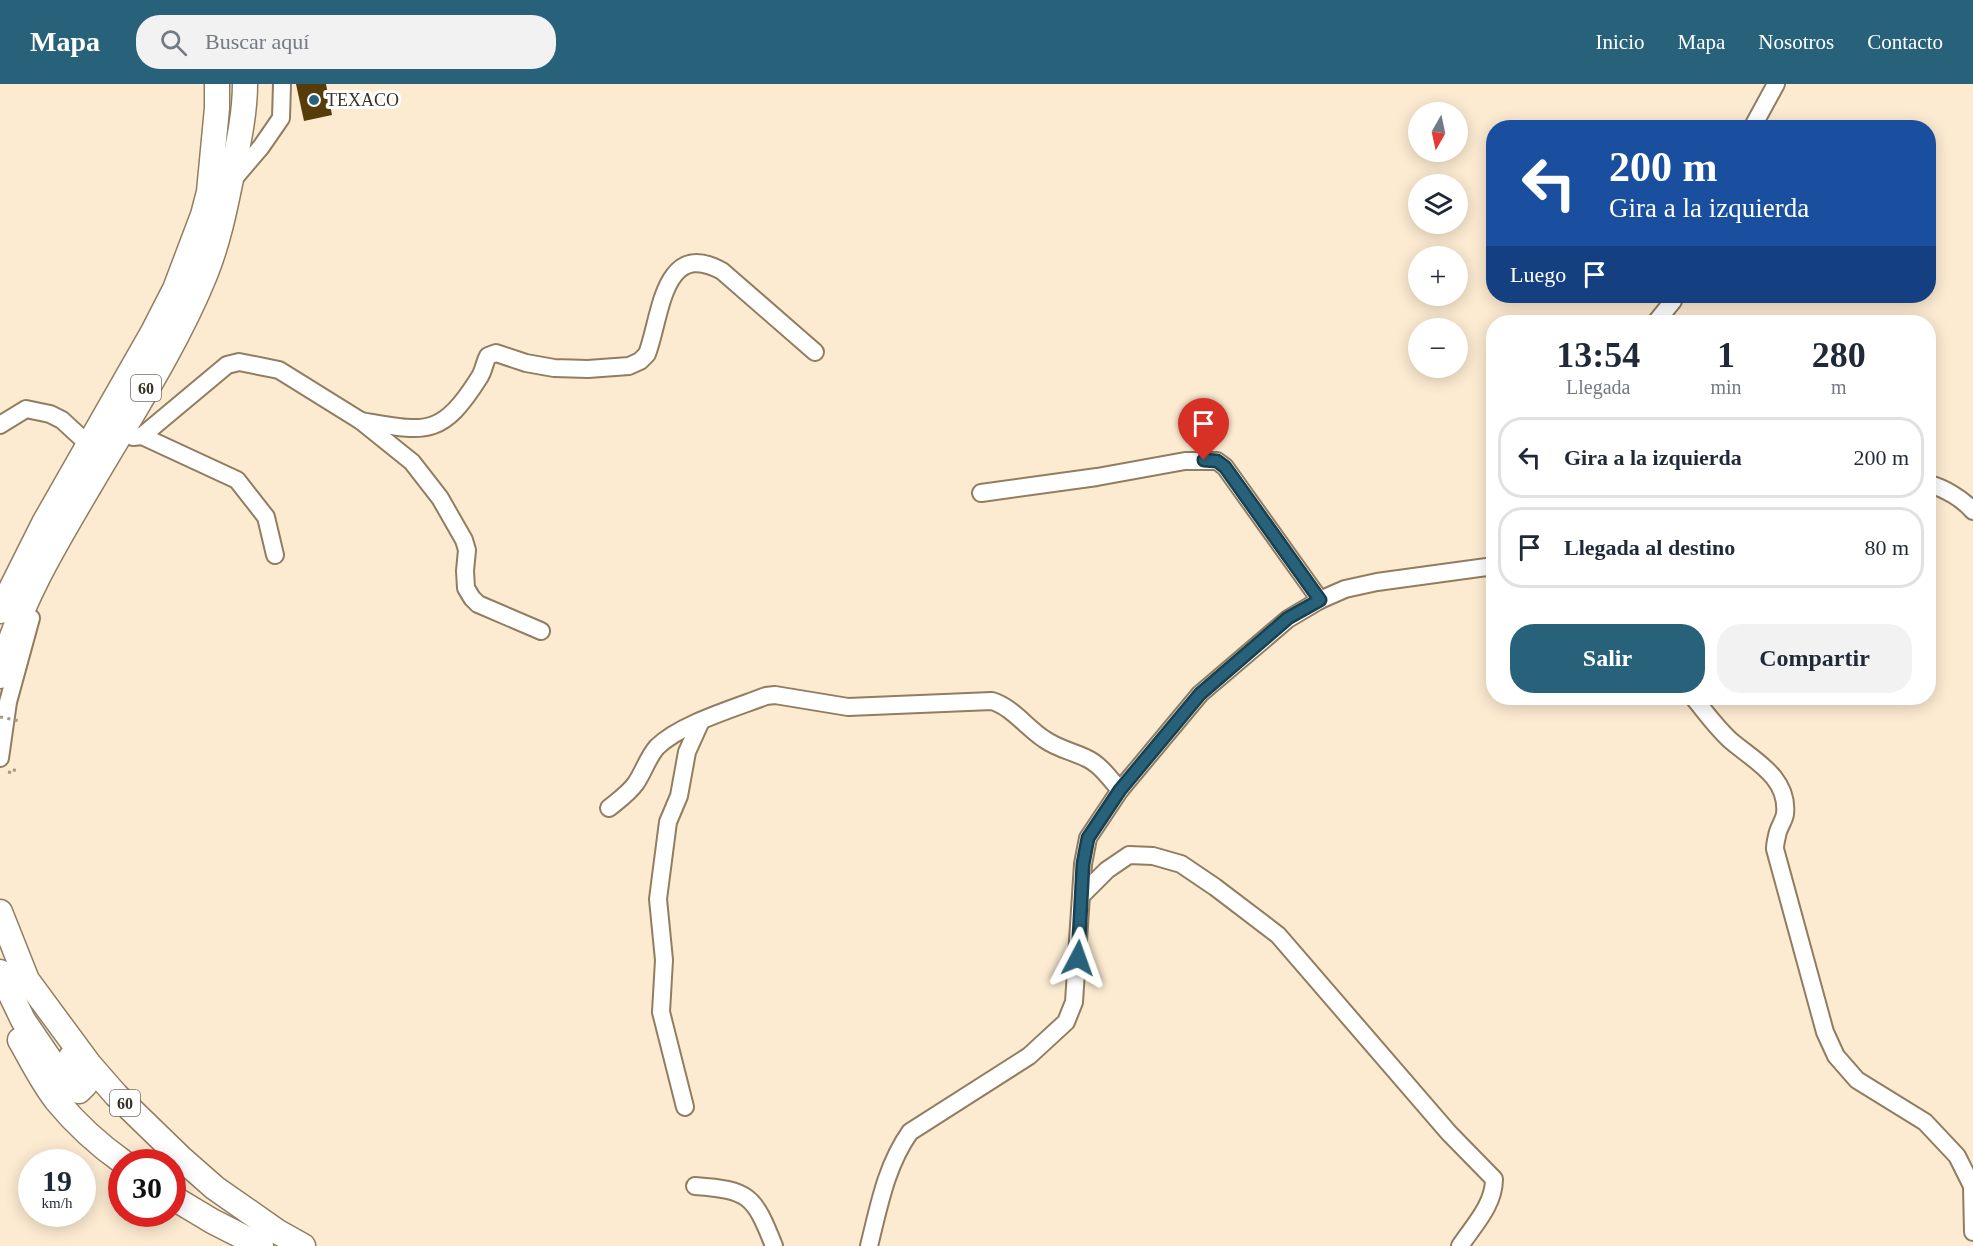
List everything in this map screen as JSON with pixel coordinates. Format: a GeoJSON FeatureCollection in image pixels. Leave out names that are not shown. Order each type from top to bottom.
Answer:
{"type":"FeatureCollection","features":[{"type":"Feature","properties":{"kind":"highway","name":"60"},"geometry":{"type":"LineString","coordinates":[[0,611],[8,585],[153,332],[175,289],[209,192],[218,84]]}},
{"type":"Feature","properties":{"kind":"highway","name":"60"},"geometry":{"type":"LineString","coordinates":[[0,676],[20,619],[48,560],[165,356],[205,275],[221,227],[239,142],[244,84]]}},
{"type":"Feature","properties":{"kind":"highway","name":"60"},"geometry":{"type":"LineString","coordinates":[[0,912],[27,980],[89,1064],[116,1095],[215,1188],[278,1232],[303,1246]]}},
{"type":"Feature","properties":{"kind":"highway"},"geometry":{"type":"LineString","coordinates":[[0,972],[33,1036],[70,1089],[79,1090],[86,1085],[85,1079],[41,1012],[27,980]]}},
{"type":"Feature","properties":{"kind":"highway"},"geometry":{"type":"LineString","coordinates":[[0,991],[16,1034],[57,1101],[108,1152]]}},
{"type":"Feature","properties":{"kind":"highway"},"geometry":{"type":"LineString","coordinates":[[186,1205],[261,1246]]}},
{"type":"Feature","properties":{"kind":"street"},"geometry":{"type":"LineString","coordinates":[[231,181],[261,147],[281,118],[282,84]]}},
{"type":"Feature","properties":{"kind":"street"},"geometry":{"type":"LineString","coordinates":[[1756,120],[1776,84]]}},
{"type":"Feature","properties":{"kind":"street"},"geometry":{"type":"LineString","coordinates":[[361,421],[409,429],[425,429],[442,422],[461,405],[481,376],[488,356],[496,353],[526,363],[554,368],[588,369],[629,366],[640,361],[647,354],[666,285],[685,265],[696,262],[708,263],[722,271],[815,352]]}},
{"type":"Feature","properties":{"kind":"street"},"geometry":{"type":"LineString","coordinates":[[1662,315],[1671,303]]}},
{"type":"Feature","properties":{"kind":"street"},"geometry":{"type":"LineString","coordinates":[[142,436],[228,365],[239,362],[279,370],[361,421],[412,462],[440,498],[464,540],[467,550],[466,588],[471,598],[478,604],[541,631]]}},
{"type":"Feature","properties":{"kind":"street"},"geometry":{"type":"LineString","coordinates":[[0,425],[26,409],[50,414],[62,420],[88,444]]}},
{"type":"Feature","properties":{"kind":"street"},"geometry":{"type":"LineString","coordinates":[[117,439],[142,436],[237,480],[266,517],[275,555]]}},
{"type":"Feature","properties":{"kind":"street"},"geometry":{"type":"LineString","coordinates":[[981,493],[1097,477],[1185,461],[1217,461],[1225,467],[1320,600]]}},
{"type":"Feature","properties":{"kind":"street"},"geometry":{"type":"LineString","coordinates":[[1936,486],[1971,504]]}},
{"type":"Feature","properties":{"kind":"street"},"geometry":{"type":"LineString","coordinates":[[0,758],[2,733],[16,666],[48,560]]}},
{"type":"Feature","properties":{"kind":"street"},"geometry":{"type":"LineString","coordinates":[[869,1246],[885,1180],[897,1149],[910,1132],[1029,1056],[1065,1022],[1074,1002],[1083,894],[1083,864],[1088,838],[1120,790],[1200,694],[1288,618],[1320,600],[1377,582],[1486,567]]}},
{"type":"Feature","properties":{"kind":"street"},"geometry":{"type":"LineString","coordinates":[[609,808],[631,790],[651,754],[672,736],[701,721],[766,696],[775,695],[848,707],[992,701],[1000,703],[1042,738],[1058,748],[1087,758],[1100,768],[1120,790]]}},
{"type":"Feature","properties":{"kind":"street"},"geometry":{"type":"LineString","coordinates":[[1699,705],[1731,741],[1773,774],[1780,787],[1785,814],[1777,835],[1775,849],[1825,1032],[1836,1056],[1857,1080],[1925,1122],[1958,1156],[1972,1186],[1973,1232]]}},
{"type":"Feature","properties":{"kind":"street"},"geometry":{"type":"LineString","coordinates":[[685,1107],[661,1012],[664,960],[658,899],[668,822],[679,796],[687,752],[701,721]]}},
{"type":"Feature","properties":{"kind":"street"},"geometry":{"type":"LineString","coordinates":[[1083,894],[1107,870],[1129,855],[1154,856],[1181,864],[1278,935],[1449,1133],[1494,1179],[1494,1191],[1490,1202],[1460,1246]]}},
{"type":"Feature","properties":{"kind":"street"},"geometry":{"type":"LineString","coordinates":[[695,1186],[728,1188],[742,1193],[766,1223],[774,1246]]}},
{"type":"Feature","properties":{"kind":"path"},"geometry":{"type":"LineString","coordinates":[[0,717],[20,721]]}},
{"type":"Feature","properties":{"kind":"building","name":"TEXACO"},"geometry":{"type":"Polygon","coordinates":[[[296,84],[326,84],[332,115],[304,121],[296,84]]]}},
{"type":"Feature","properties":{"kind":"place","name":"TEXACO"},"geometry":{"type":"Point","coordinates":[314,100]}},
{"type":"Feature","properties":{"kind":"route"},"geometry":{"type":"LineString","coordinates":[[1078,958],[1083,864],[1088,838],[1120,790],[1200,694],[1288,618],[1320,600],[1225,467],[1217,461],[1204,460]]}}]}
